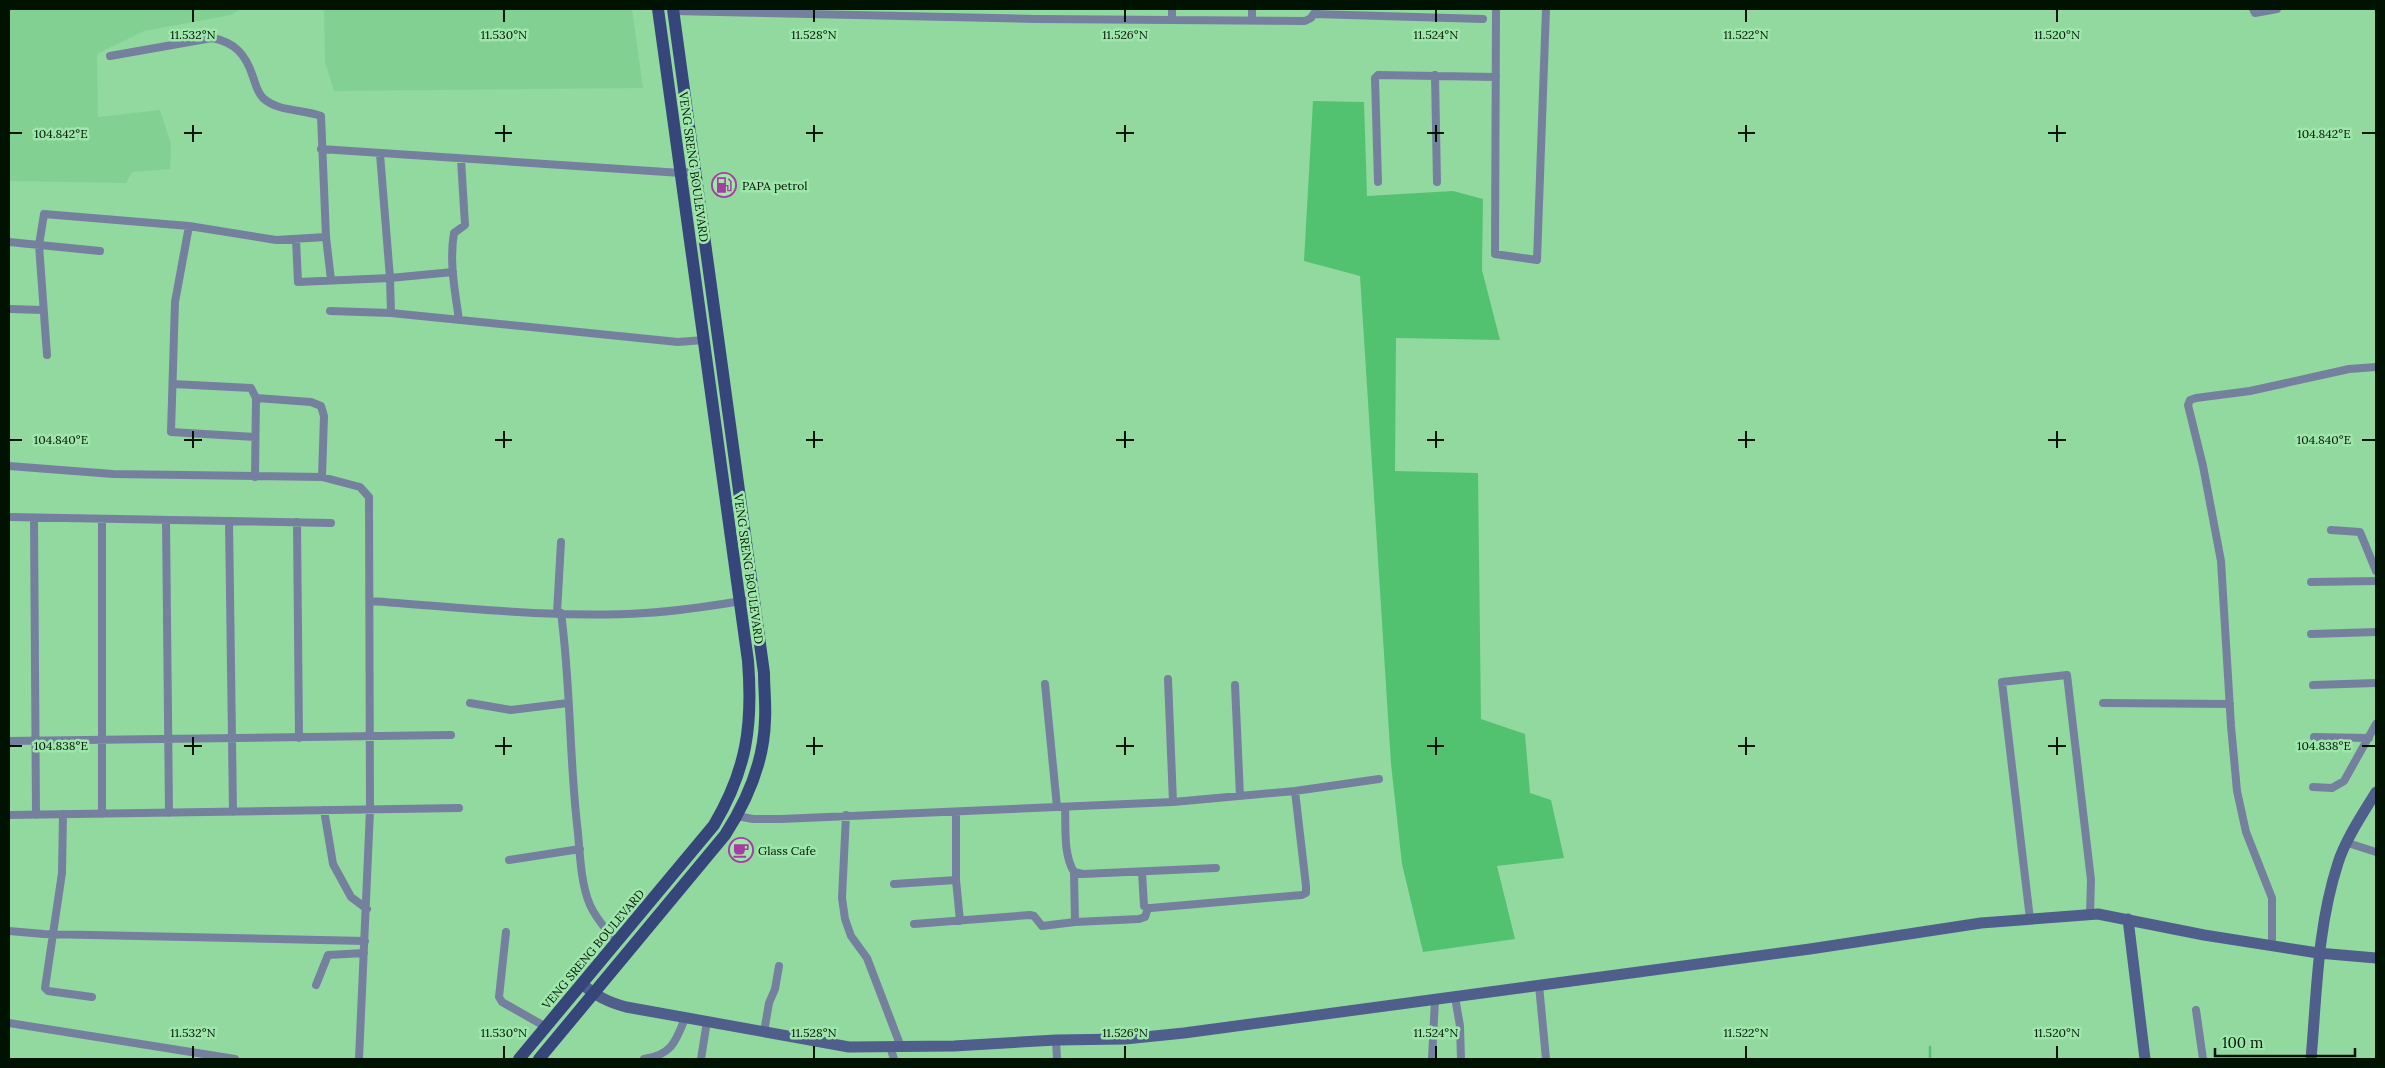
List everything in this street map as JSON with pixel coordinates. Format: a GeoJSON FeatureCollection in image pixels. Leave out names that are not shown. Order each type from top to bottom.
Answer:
{"type":"FeatureCollection","features":[{"type":"Feature","properties":{"kind":"main road","name":"VENG SRENG BOULEVARD"},"geometry":{"type":"LineString","coordinates":[[519,1059],[714,824],[737,780],[745,751],[751,697],[740,601],[658,9]]}},
{"type":"Feature","properties":{"kind":"main road","name":"VENG SRENG BOULEVARD"},"geometry":{"type":"LineString","coordinates":[[539,1059],[725,835],[737,816],[752,782],[761,753],[765,720],[764,673],[673,10]]}},
{"type":"Feature","properties":{"kind":"street"},"geometry":{"type":"LineString","coordinates":[[1036,9],[1036,18]]}},
{"type":"Feature","properties":{"kind":"street"},"geometry":{"type":"LineString","coordinates":[[1087,9],[1087,18]]}},
{"type":"Feature","properties":{"kind":"street"},"geometry":{"type":"LineString","coordinates":[[1131,9],[1131,18]]}},
{"type":"Feature","properties":{"kind":"street"},"geometry":{"type":"LineString","coordinates":[[1172,9],[1172,20]]}},
{"type":"Feature","properties":{"kind":"street"},"geometry":{"type":"LineString","coordinates":[[1252,9],[1252,20]]}},
{"type":"Feature","properties":{"kind":"street"},"geometry":{"type":"LineString","coordinates":[[1496,9],[1495,254],[1537,260],[1546,9]]}},
{"type":"Feature","properties":{"kind":"street"},"geometry":{"type":"LineString","coordinates":[[2253,9],[2255,13],[2261,13],[2277,9]]}},
{"type":"Feature","properties":{"kind":"street"},"geometry":{"type":"LineString","coordinates":[[673,10],[941,12],[989,13],[1036,18],[1305,21],[1315,11],[1483,19]]}},
{"type":"Feature","properties":{"kind":"street"},"geometry":{"type":"LineString","coordinates":[[110,56],[212,38],[225,40],[236,46],[244,55],[256,88],[263,98],[280,107],[321,116],[326,237],[331,280]]}},
{"type":"Feature","properties":{"kind":"street"},"geometry":{"type":"LineString","coordinates":[[1378,182],[1375,78],[1378,75],[1496,77]]}},
{"type":"Feature","properties":{"kind":"street"},"geometry":{"type":"LineString","coordinates":[[1435,75],[1437,182]]}},
{"type":"Feature","properties":{"kind":"street"},"geometry":{"type":"LineString","coordinates":[[321,149],[681,173],[696,171]]}},
{"type":"Feature","properties":{"kind":"street"},"geometry":{"type":"LineString","coordinates":[[380,154],[391,313]]}},
{"type":"Feature","properties":{"kind":"street"},"geometry":{"type":"LineString","coordinates":[[459,320],[453,272],[454,233],[466,225],[461,159]]}},
{"type":"Feature","properties":{"kind":"street"},"geometry":{"type":"LineString","coordinates":[[47,355],[39,245],[44,214],[189,226],[276,240],[326,237]]}},
{"type":"Feature","properties":{"kind":"street"},"geometry":{"type":"LineString","coordinates":[[189,226],[175,302],[171,432],[255,437]]}},
{"type":"Feature","properties":{"kind":"street"},"geometry":{"type":"LineString","coordinates":[[296,239],[298,282],[390,278],[453,272]]}},
{"type":"Feature","properties":{"kind":"street"},"geometry":{"type":"LineString","coordinates":[[9,242],[100,251]]}},
{"type":"Feature","properties":{"kind":"street"},"geometry":{"type":"LineString","coordinates":[[9,310],[43,310]]}},
{"type":"Feature","properties":{"kind":"street"},"geometry":{"type":"LineString","coordinates":[[330,311],[391,313],[678,342],[704,340]]}},
{"type":"Feature","properties":{"kind":"street"},"geometry":{"type":"LineString","coordinates":[[2272,945],[2272,898],[2246,832],[2237,791],[2221,561],[2203,466],[2188,405],[2190,400],[2250,391],[2349,370],[2376,367]]}},
{"type":"Feature","properties":{"kind":"street"},"geometry":{"type":"LineString","coordinates":[[173,384],[252,388],[256,398],[255,477]]}},
{"type":"Feature","properties":{"kind":"street"},"geometry":{"type":"LineString","coordinates":[[256,398],[311,402],[321,406],[324,416],[322,477]]}},
{"type":"Feature","properties":{"kind":"street"},"geometry":{"type":"LineString","coordinates":[[9,466],[113,474],[322,477],[360,487],[369,497],[370,810],[359,1059]]}},
{"type":"Feature","properties":{"kind":"street"},"geometry":{"type":"LineString","coordinates":[[9,517],[331,523]]}},
{"type":"Feature","properties":{"kind":"street"},"geometry":{"type":"LineString","coordinates":[[34,518],[36,815]]}},
{"type":"Feature","properties":{"kind":"street"},"geometry":{"type":"LineString","coordinates":[[102,519],[102,814]]}},
{"type":"Feature","properties":{"kind":"street"},"geometry":{"type":"LineString","coordinates":[[166,520],[169,813]]}},
{"type":"Feature","properties":{"kind":"street"},"geometry":{"type":"LineString","coordinates":[[229,521],[233,812]]}},
{"type":"Feature","properties":{"kind":"street"},"geometry":{"type":"LineString","coordinates":[[297,522],[299,738]]}},
{"type":"Feature","properties":{"kind":"street"},"geometry":{"type":"LineString","coordinates":[[2330,530],[2360,532],[2376,571]]}},
{"type":"Feature","properties":{"kind":"street"},"geometry":{"type":"LineString","coordinates":[[562,542],[559,613],[567,658],[568,703],[580,849],[586,892],[590,905],[598,920],[616,942]]}},
{"type":"Feature","properties":{"kind":"street"},"geometry":{"type":"LineString","coordinates":[[2311,582],[2376,581]]}},
{"type":"Feature","properties":{"kind":"street"},"geometry":{"type":"LineString","coordinates":[[370,601],[559,613],[644,613],[754,599]]}},
{"type":"Feature","properties":{"kind":"street"},"geometry":{"type":"LineString","coordinates":[[2311,634],[2376,632]]}},
{"type":"Feature","properties":{"kind":"street"},"geometry":{"type":"LineString","coordinates":[[2030,920],[2002,682],[2067,675],[2091,880],[2090,915]]}},
{"type":"Feature","properties":{"kind":"street"},"geometry":{"type":"LineString","coordinates":[[1168,680],[1173,802]]}},
{"type":"Feature","properties":{"kind":"street"},"geometry":{"type":"LineString","coordinates":[[2313,685],[2376,683]]}},
{"type":"Feature","properties":{"kind":"street"},"geometry":{"type":"LineString","coordinates":[[1045,684],[1067,848],[1070,865],[1074,872],[1075,922]]}},
{"type":"Feature","properties":{"kind":"street"},"geometry":{"type":"LineString","coordinates":[[1235,685],[1240,796]]}},
{"type":"Feature","properties":{"kind":"street"},"geometry":{"type":"LineString","coordinates":[[470,703],[512,710],[568,703]]}},
{"type":"Feature","properties":{"kind":"street"},"geometry":{"type":"LineString","coordinates":[[2103,703],[2230,704]]}},
{"type":"Feature","properties":{"kind":"street"},"geometry":{"type":"LineString","coordinates":[[2313,788],[2332,788],[2339,786],[2344,781],[2376,724]]}},
{"type":"Feature","properties":{"kind":"street"},"geometry":{"type":"LineString","coordinates":[[9,741],[451,735]]}},
{"type":"Feature","properties":{"kind":"street"},"geometry":{"type":"LineString","coordinates":[[2314,737],[2369,738]]}},
{"type":"Feature","properties":{"kind":"street"},"geometry":{"type":"LineString","coordinates":[[737,816],[753,819],[781,819],[1173,802],[1295,791],[1379,779]]}},
{"type":"Feature","properties":{"kind":"street"},"geometry":{"type":"LineString","coordinates":[[1142,872],[1144,906],[1148,908],[1302,895],[1306,893],[1295,791]]}},
{"type":"Feature","properties":{"kind":"street"},"geometry":{"type":"LineString","coordinates":[[2311,1059],[2318,953],[2322,927],[2338,861],[2376,792]]}},
{"type":"Feature","properties":{"kind":"street"},"geometry":{"type":"LineString","coordinates":[[9,815],[460,808]]}},
{"type":"Feature","properties":{"kind":"street"},"geometry":{"type":"LineString","coordinates":[[324,810],[333,864],[351,897],[367,909]]}},
{"type":"Feature","properties":{"kind":"street"},"geometry":{"type":"LineString","coordinates":[[956,812],[956,880],[960,921]]}},
{"type":"Feature","properties":{"kind":"street"},"geometry":{"type":"LineString","coordinates":[[63,814],[62,873],[54,934],[46,973],[46,990],[92,997]]}},
{"type":"Feature","properties":{"kind":"street"},"geometry":{"type":"LineString","coordinates":[[846,815],[842,898],[845,920],[850,936],[867,958],[896,1047],[894,1059]]}},
{"type":"Feature","properties":{"kind":"street"},"geometry":{"type":"LineString","coordinates":[[2348,843],[2376,852]]}},
{"type":"Feature","properties":{"kind":"street"},"geometry":{"type":"LineString","coordinates":[[509,860],[580,849]]}},
{"type":"Feature","properties":{"kind":"street"},"geometry":{"type":"LineString","coordinates":[[1074,872],[1083,874],[1216,868]]}},
{"type":"Feature","properties":{"kind":"street"},"geometry":{"type":"LineString","coordinates":[[894,884],[956,880]]}},
{"type":"Feature","properties":{"kind":"street"},"geometry":{"type":"LineString","coordinates":[[914,924],[1030,915],[1034,916],[1042,926],[1075,922],[1139,919],[1145,917],[1148,908]]}},
{"type":"Feature","properties":{"kind":"street"},"geometry":{"type":"LineString","coordinates":[[582,984],[608,1002],[626,1007],[849,1047],[896,1047],[1124,1039],[1159,1036],[1810,949],[1981,923],[2090,915],[2128,919],[2204,935],[2318,953],[2376,958]]}},
{"type":"Feature","properties":{"kind":"street"},"geometry":{"type":"LineString","coordinates":[[2128,919],[2144,1059]]}},
{"type":"Feature","properties":{"kind":"street"},"geometry":{"type":"LineString","coordinates":[[9,931],[54,934],[365,941]]}},
{"type":"Feature","properties":{"kind":"street"},"geometry":{"type":"LineString","coordinates":[[506,932],[499,997],[502,1002],[546,1027]]}},
{"type":"Feature","properties":{"kind":"street"},"geometry":{"type":"LineString","coordinates":[[316,985],[328,955],[364,953]]}},
{"type":"Feature","properties":{"kind":"street"},"geometry":{"type":"LineString","coordinates":[[764,1032],[768,1003],[775,989],[779,966]]}},
{"type":"Feature","properties":{"kind":"street"},"geometry":{"type":"LineString","coordinates":[[1539,985],[1546,1059]]}},
{"type":"Feature","properties":{"kind":"street"},"geometry":{"type":"LineString","coordinates":[[1455,997],[1460,1026],[1461,1059]]}},
{"type":"Feature","properties":{"kind":"street"},"geometry":{"type":"LineString","coordinates":[[1432,1059],[1435,999]]}},
{"type":"Feature","properties":{"kind":"street"},"geometry":{"type":"LineString","coordinates":[[2196,1010],[2203,1059]]}},
{"type":"Feature","properties":{"kind":"street"},"geometry":{"type":"LineString","coordinates":[[644,1059],[658,1057],[668,1050],[676,1041],[685,1018]]}},
{"type":"Feature","properties":{"kind":"street"},"geometry":{"type":"LineString","coordinates":[[701,1059],[707,1021]]}},
{"type":"Feature","properties":{"kind":"street"},"geometry":{"type":"LineString","coordinates":[[9,1023],[235,1059]]}},
{"type":"Feature","properties":{"kind":"street"},"geometry":{"type":"LineString","coordinates":[[1056,1040],[1057,1059]]}},
{"type":"Feature","properties":{"kind":"shaded area"},"geometry":{"type":"Polygon","coordinates":[[[9,9],[241,9],[231,15],[144,31],[97,54],[98,117],[160,110],[171,144],[170,169],[132,172],[126,183],[9,181],[9,9]]]}},
{"type":"Feature","properties":{"kind":"shaded area"},"geometry":{"type":"Polygon","coordinates":[[[324,9],[632,9],[643,88],[334,91],[325,62],[324,9]]]}},
{"type":"Feature","properties":{"kind":"shaded area"},"geometry":{"type":"Polygon","coordinates":[[[1313,101],[1364,102],[1367,196],[1453,191],[1483,199],[1482,270],[1500,340],[1396,338],[1395,471],[1478,473],[1481,719],[1525,734],[1530,793],[1551,800],[1564,858],[1497,866],[1515,939],[1423,952],[1402,864],[1391,764],[1360,276],[1304,261],[1313,101]]]}},
{"type":"Feature","properties":{"kind":"waterway"},"geometry":{"type":"LineString","coordinates":[[1930,1047],[1930,1059]]}},
{"type":"Feature","properties":{"kind":"place","name":"PAPA petrol"},"geometry":{"type":"Point","coordinates":[724,185]}},
{"type":"Feature","properties":{"kind":"place","name":"Glass Cafe"},"geometry":{"type":"Point","coordinates":[741,850]}}]}
